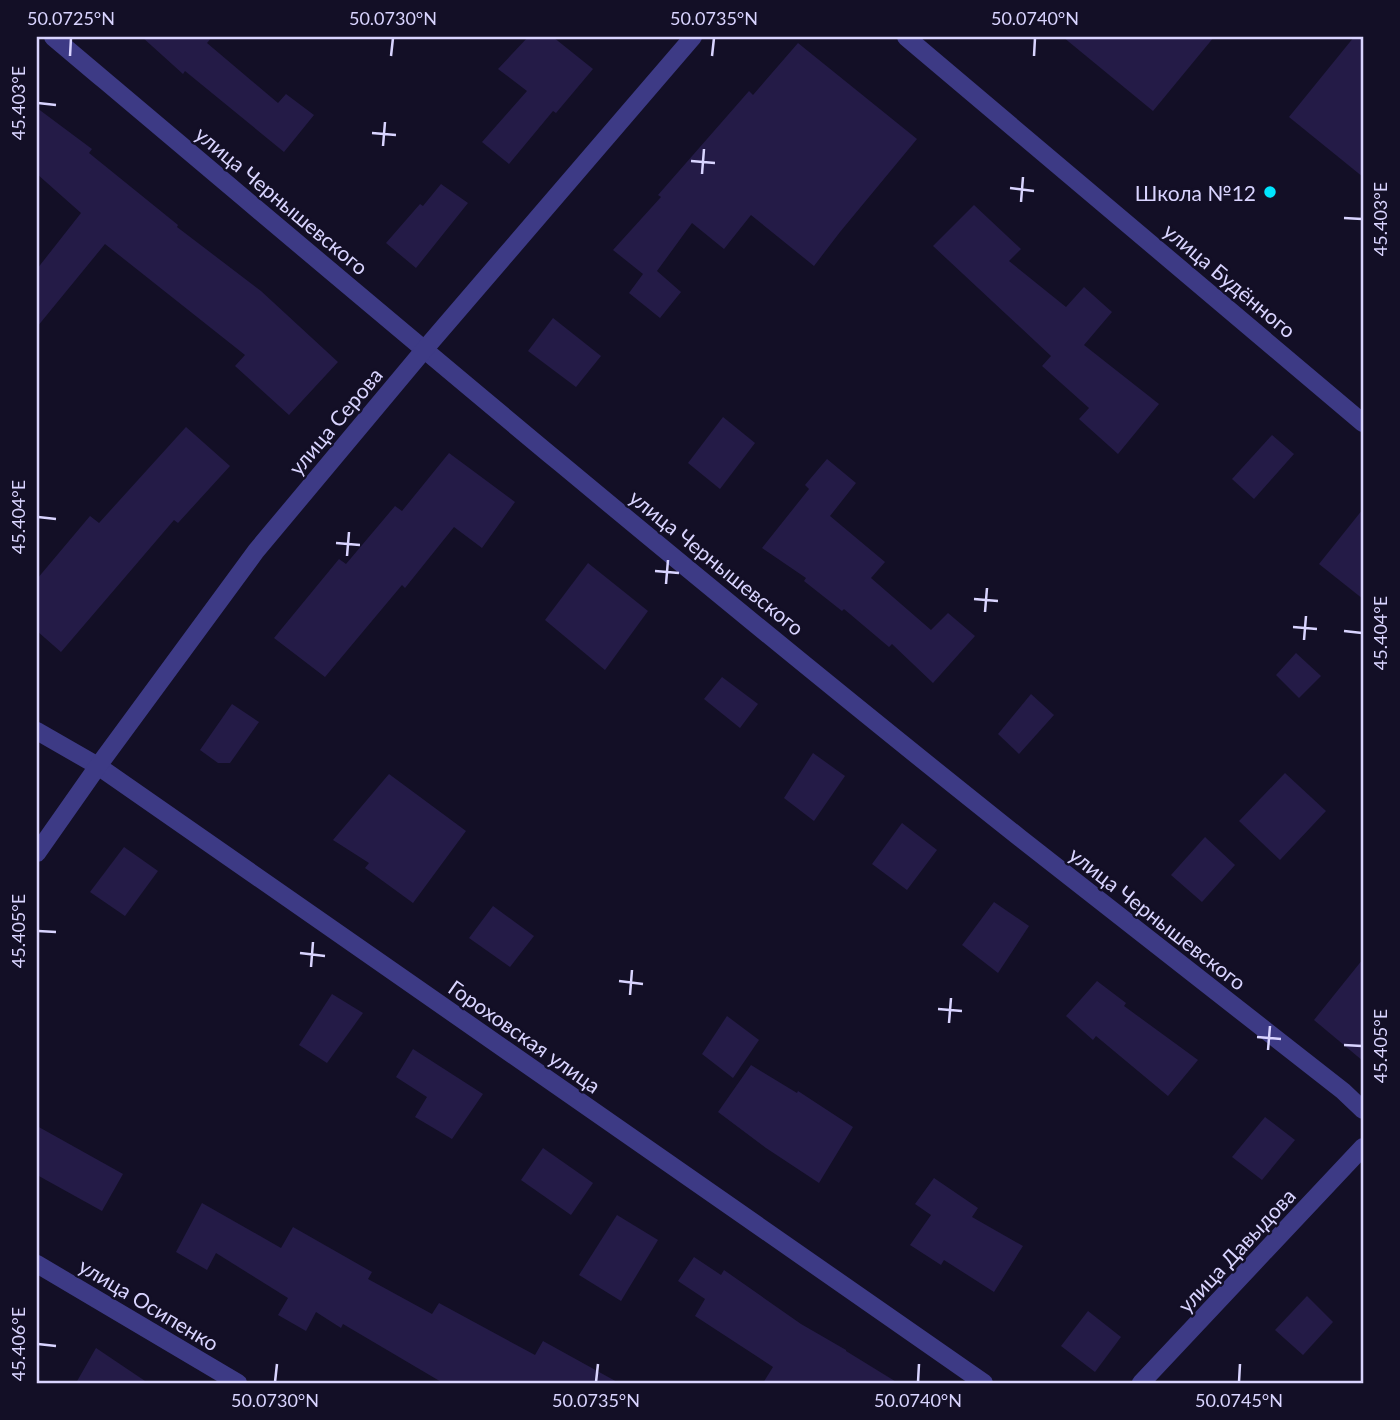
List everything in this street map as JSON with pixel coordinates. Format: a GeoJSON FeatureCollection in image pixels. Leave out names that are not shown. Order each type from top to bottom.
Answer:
{"type":"FeatureCollection","features":[{"type":"Feature","properties":{"kind":"street","name":"улица Чернышевского"},"geometry":{"type":"LineString","coordinates":[[53,37],[702,580],[1019,838],[1343,1091],[1363,1110]]}},
{"type":"Feature","properties":{"kind":"street","name":"улица Серова"},"geometry":{"type":"LineString","coordinates":[[37,853],[256,551],[424,350],[693,37]]}},
{"type":"Feature","properties":{"kind":"street","name":"улица Будённого"},"geometry":{"type":"LineString","coordinates":[[906,37],[1363,423]]}},
{"type":"Feature","properties":{"kind":"street","name":"Гороховская улица"},"geometry":{"type":"LineString","coordinates":[[37,731],[98,766],[984,1383]]}},
{"type":"Feature","properties":{"kind":"street","name":"улица Давыдова"},"geometry":{"type":"LineString","coordinates":[[1141,1383],[1363,1147]]}},
{"type":"Feature","properties":{"kind":"street","name":"улица Осипенко"},"geometry":{"type":"LineString","coordinates":[[37,1264],[239,1383]]}},
{"type":"Feature","properties":{"kind":"building"},"geometry":{"type":"Polygon","coordinates":[[[142,37],[212,37],[207,43],[278,103],[286,94],[314,115],[284,152],[185,71],[183,74],[142,37]]]}},
{"type":"Feature","properties":{"kind":"building"},"geometry":{"type":"Polygon","coordinates":[[[528,37],[553,37],[593,69],[556,113],[553,111],[509,164],[482,142],[527,91],[498,69],[528,37]]]}},
{"type":"Feature","properties":{"kind":"building"},"geometry":{"type":"Polygon","coordinates":[[[1063,37],[1214,37],[1153,111],[1063,37]]]}},
{"type":"Feature","properties":{"kind":"building"},"geometry":{"type":"Polygon","coordinates":[[[1354,37],[1363,37],[1363,177],[1289,117],[1354,37]]]}},
{"type":"Feature","properties":{"kind":"building"},"geometry":{"type":"Polygon","coordinates":[[[798,43],[917,139],[814,266],[751,215],[724,249],[692,223],[657,271],[681,292],[660,318],[629,293],[643,274],[613,250],[749,91],[753,95],[798,43]]]}},
{"type":"Feature","properties":{"kind":"building"},"geometry":{"type":"Polygon","coordinates":[[[37,108],[92,149],[89,153],[178,225],[177,227],[261,291],[338,362],[289,415],[235,366],[245,355],[105,244],[37,327],[37,269],[81,213],[37,174],[37,108]]]}},
{"type":"Feature","properties":{"kind":"building"},"geometry":{"type":"Polygon","coordinates":[[[441,184],[468,203],[416,268],[386,243],[441,184]]]}},
{"type":"Feature","properties":{"kind":"building"},"geometry":{"type":"Polygon","coordinates":[[[974,205],[1021,249],[1009,261],[1066,307],[1084,287],[1112,312],[1084,345],[1159,404],[1118,454],[1079,419],[1089,408],[1042,366],[1051,356],[933,246],[974,205]]]}},
{"type":"Feature","properties":{"kind":"building"},"geometry":{"type":"Polygon","coordinates":[[[553,318],[601,356],[576,387],[528,351],[553,318]]]}},
{"type":"Feature","properties":{"kind":"building"},"geometry":{"type":"Polygon","coordinates":[[[723,417],[755,443],[720,489],[688,463],[723,417]]]}},
{"type":"Feature","properties":{"kind":"building"},"geometry":{"type":"Polygon","coordinates":[[[186,427],[230,466],[178,523],[174,520],[61,652],[37,631],[37,579],[90,516],[99,523],[186,427]]]}},
{"type":"Feature","properties":{"kind":"building"},"geometry":{"type":"Polygon","coordinates":[[[1272,435],[1294,454],[1254,499],[1232,479],[1272,435]]]}},
{"type":"Feature","properties":{"kind":"building"},"geometry":{"type":"Polygon","coordinates":[[[449,453],[515,502],[482,548],[454,527],[405,588],[402,585],[325,677],[274,638],[339,559],[346,564],[395,506],[402,511],[449,453]]]}},
{"type":"Feature","properties":{"kind":"building"},"geometry":{"type":"Polygon","coordinates":[[[827,459],[856,483],[830,516],[885,562],[871,578],[931,630],[948,613],[975,636],[933,683],[892,644],[889,647],[844,609],[842,611],[804,581],[806,578],[762,548],[809,489],[805,485],[827,459]]]}},
{"type":"Feature","properties":{"kind":"building"},"geometry":{"type":"Polygon","coordinates":[[[1363,509],[1363,599],[1319,564],[1363,509]]]}},
{"type":"Feature","properties":{"kind":"building"},"geometry":{"type":"Polygon","coordinates":[[[588,563],[648,611],[605,670],[545,620],[588,563]]]}},
{"type":"Feature","properties":{"kind":"building"},"geometry":{"type":"Polygon","coordinates":[[[1296,653],[1321,676],[1299,698],[1276,675],[1296,653]]]}},
{"type":"Feature","properties":{"kind":"building"},"geometry":{"type":"Polygon","coordinates":[[[722,677],[758,704],[740,728],[704,699],[722,677]]]}},
{"type":"Feature","properties":{"kind":"building"},"geometry":{"type":"Polygon","coordinates":[[[1031,694],[1054,715],[1019,754],[998,734],[1031,694]]]}},
{"type":"Feature","properties":{"kind":"building"},"geometry":{"type":"Polygon","coordinates":[[[232,704],[259,722],[230,763],[218,763],[200,750],[232,704]]]}},
{"type":"Feature","properties":{"kind":"building"},"geometry":{"type":"Polygon","coordinates":[[[813,753],[845,776],[814,821],[784,798],[813,753]]]}},
{"type":"Feature","properties":{"kind":"building"},"geometry":{"type":"Polygon","coordinates":[[[1285,773],[1326,811],[1280,860],[1239,821],[1285,773]]]}},
{"type":"Feature","properties":{"kind":"building"},"geometry":{"type":"Polygon","coordinates":[[[389,774],[466,831],[413,903],[365,868],[369,863],[333,840],[389,774]]]}},
{"type":"Feature","properties":{"kind":"building"},"geometry":{"type":"Polygon","coordinates":[[[902,823],[937,850],[907,890],[872,864],[902,823]]]}},
{"type":"Feature","properties":{"kind":"building"},"geometry":{"type":"Polygon","coordinates":[[[1205,837],[1235,865],[1202,902],[1171,875],[1205,837]]]}},
{"type":"Feature","properties":{"kind":"building"},"geometry":{"type":"Polygon","coordinates":[[[124,847],[158,871],[125,916],[90,892],[124,847]]]}},
{"type":"Feature","properties":{"kind":"building"},"geometry":{"type":"Polygon","coordinates":[[[994,902],[1029,926],[998,973],[962,945],[994,902]]]}},
{"type":"Feature","properties":{"kind":"building"},"geometry":{"type":"Polygon","coordinates":[[[493,906],[534,936],[510,967],[469,938],[493,906]]]}},
{"type":"Feature","properties":{"kind":"building"},"geometry":{"type":"Polygon","coordinates":[[[1363,959],[1363,1061],[1314,1020],[1363,959]]]}},
{"type":"Feature","properties":{"kind":"building"},"geometry":{"type":"Polygon","coordinates":[[[1097,981],[1126,1003],[1124,1006],[1198,1060],[1168,1096],[1096,1036],[1093,1040],[1066,1016],[1097,981]]]}},
{"type":"Feature","properties":{"kind":"building"},"geometry":{"type":"Polygon","coordinates":[[[332,994],[363,1013],[327,1063],[299,1045],[332,994]]]}},
{"type":"Feature","properties":{"kind":"building"},"geometry":{"type":"Polygon","coordinates":[[[727,1016],[759,1040],[733,1078],[702,1054],[727,1016]]]}},
{"type":"Feature","properties":{"kind":"building"},"geometry":{"type":"Polygon","coordinates":[[[413,1049],[483,1094],[452,1139],[415,1117],[427,1097],[396,1077],[413,1049]]]}},
{"type":"Feature","properties":{"kind":"building"},"geometry":{"type":"Polygon","coordinates":[[[751,1065],[797,1093],[798,1091],[853,1127],[819,1183],[718,1112],[751,1065]]]}},
{"type":"Feature","properties":{"kind":"building"},"geometry":{"type":"Polygon","coordinates":[[[1265,1117],[1295,1140],[1262,1180],[1232,1157],[1265,1117]]]}},
{"type":"Feature","properties":{"kind":"building"},"geometry":{"type":"Polygon","coordinates":[[[37,1126],[123,1174],[102,1211],[37,1175],[37,1126]]]}},
{"type":"Feature","properties":{"kind":"building"},"geometry":{"type":"Polygon","coordinates":[[[543,1148],[593,1183],[571,1215],[521,1180],[543,1148]]]}},
{"type":"Feature","properties":{"kind":"building"},"geometry":{"type":"Polygon","coordinates":[[[934,1178],[978,1208],[972,1217],[1023,1246],[994,1292],[944,1260],[941,1265],[910,1245],[931,1215],[915,1204],[934,1178]]]}},
{"type":"Feature","properties":{"kind":"building"},"geometry":{"type":"Polygon","coordinates":[[[202,1203],[281,1248],[293,1227],[372,1272],[368,1279],[432,1314],[439,1303],[535,1355],[543,1341],[619,1383],[443,1383],[343,1324],[341,1328],[316,1312],[306,1331],[278,1315],[288,1298],[216,1253],[207,1270],[176,1252],[202,1203]]]}},
{"type":"Feature","properties":{"kind":"building"},"geometry":{"type":"Polygon","coordinates":[[[617,1215],[658,1240],[621,1301],[579,1275],[617,1215]]]}},
{"type":"Feature","properties":{"kind":"building"},"geometry":{"type":"Polygon","coordinates":[[[694,1257],[721,1275],[724,1270],[801,1324],[898,1383],[763,1383],[773,1367],[695,1316],[705,1299],[678,1281],[694,1257]]]}},
{"type":"Feature","properties":{"kind":"building"},"geometry":{"type":"Polygon","coordinates":[[[1307,1296],[1333,1322],[1303,1355],[1275,1330],[1307,1296]]]}},
{"type":"Feature","properties":{"kind":"building"},"geometry":{"type":"Polygon","coordinates":[[[1088,1311],[1121,1337],[1095,1372],[1061,1346],[1088,1311]]]}},
{"type":"Feature","properties":{"kind":"building"},"geometry":{"type":"Polygon","coordinates":[[[96,1348],[148,1383],[76,1383],[96,1348]]]}},
{"type":"Feature","properties":{"kind":"place","name":"Школа №12"},"geometry":{"type":"Point","coordinates":[1270,192]}}]}
